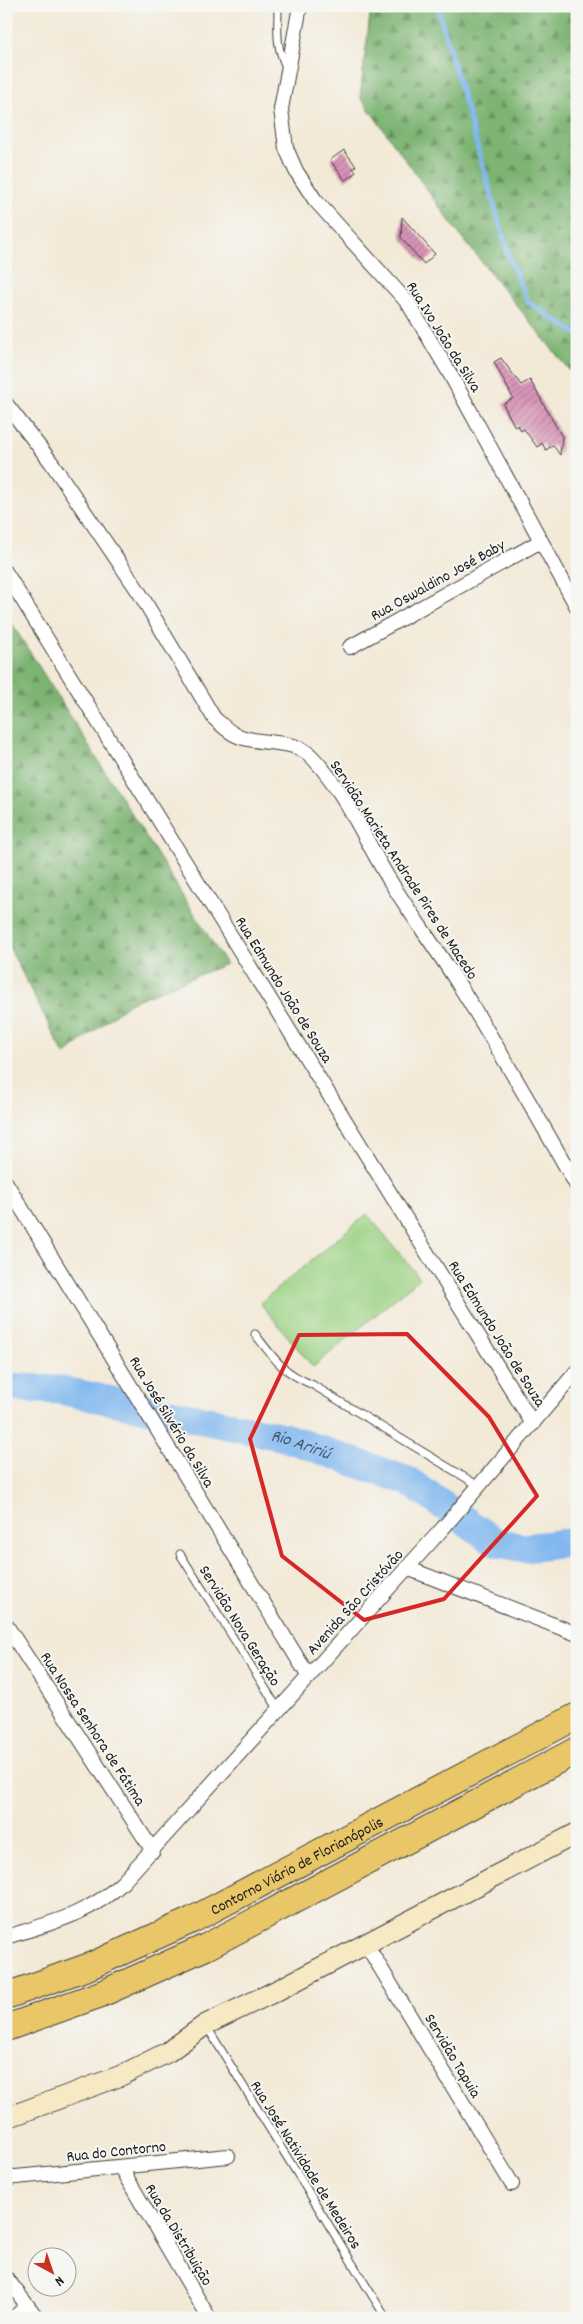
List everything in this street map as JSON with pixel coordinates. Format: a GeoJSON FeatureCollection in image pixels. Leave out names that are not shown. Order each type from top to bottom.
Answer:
{"type":"FeatureCollection","features":[{"type":"Feature","properties":{"kind":"highway","name":"Contorno Viário de Florianópolis"},"geometry":{"type":"LineString","coordinates":[[6,1996],[90,1966],[192,1920],[577,1716]]}},
{"type":"Feature","properties":{"kind":"highway","name":"Contorno Viário de Florianópolis"},"geometry":{"type":"LineString","coordinates":[[6,2028],[102,1994],[189,1955],[577,1750]]}},
{"type":"Feature","properties":{"kind":"highway"},"geometry":{"type":"LineString","coordinates":[[496,1794],[577,1767]]}},
{"type":"Feature","properties":{"kind":"main road"},"geometry":{"type":"LineString","coordinates":[[6,2118],[120,2076],[168,2052],[205,2025],[366,1944],[577,1833]]}},
{"type":"Feature","properties":{"kind":"street","name":"Rua Ivo João da Silva"},"geometry":{"type":"LineString","coordinates":[[300,6],[281,109],[286,148],[296,172],[315,200],[408,303],[449,372],[577,607]]}},
{"type":"Feature","properties":{"kind":"street","name":"Servidão Marieta Andrade Pires de Macedo"},"geometry":{"type":"LineString","coordinates":[[6,404],[56,469],[134,584],[214,718],[226,730],[239,736],[294,746],[304,750],[330,779],[348,806],[387,877],[456,979],[512,1071],[577,1186]]}},
{"type":"Feature","properties":{"kind":"street","name":"Rua Oswaldino José Baby"},"geometry":{"type":"LineString","coordinates":[[350,647],[541,542]]}},
{"type":"Feature","properties":{"kind":"street","name":"Rua Edmundo João de Souza"},"geometry":{"type":"LineString","coordinates":[[6,574],[533,1424]]}},
{"type":"Feature","properties":{"kind":"street","name":"Rua José Silvério da Silva"},"geometry":{"type":"LineString","coordinates":[[6,1183],[309,1678]]}},
{"type":"Feature","properties":{"kind":"street","name":"Avenida São Cristóvão"},"geometry":{"type":"LineString","coordinates":[[6,1937],[65,1918],[108,1897],[153,1851],[469,1499],[577,1371]]}},
{"type":"Feature","properties":{"kind":"street"},"geometry":{"type":"LineString","coordinates":[[407,1568],[577,1634]]}},
{"type":"Feature","properties":{"kind":"street","name":"Rua Nossa Senhora de Fátima"},"geometry":{"type":"LineString","coordinates":[[6,1625],[153,1851]]}},
{"type":"Feature","properties":{"kind":"street","name":"Servidão Tapuia"},"geometry":{"type":"LineString","coordinates":[[366,1944],[512,2184]]}},
{"type":"Feature","properties":{"kind":"street","name":"Rua do Contorno"},"geometry":{"type":"LineString","coordinates":[[6,2178],[228,2156]]}},
{"type":"Feature","properties":{"kind":"street","name":"Rua da Distribuição"},"geometry":{"type":"LineString","coordinates":[[120,2168],[209,2318]]}},
{"type":"Feature","properties":{"kind":"street"},"geometry":{"type":"LineString","coordinates":[[6,2278],[37,2318]]}},
{"type":"Feature","properties":{"kind":"street"},"geometry":{"type":"LineString","coordinates":[[13,2318],[28,2306]]}},
{"type":"Feature","properties":{"kind":"lane"},"geometry":{"type":"LineString","coordinates":[[278,6],[277,40],[279,53],[287,69]]}},
{"type":"Feature","properties":{"kind":"lane"},"geometry":{"type":"LineString","coordinates":[[255,1334],[282,1368],[294,1377],[313,1386],[480,1486]]}},
{"type":"Feature","properties":{"kind":"lane","name":"Servidão Nova Geração"},"geometry":{"type":"LineString","coordinates":[[180,1554],[279,1711]]}},
{"type":"Feature","properties":{"kind":"lane","name":"Rua José Natividade de Medeiros"},"geometry":{"type":"LineString","coordinates":[[205,2025],[386,2318]]}},
{"type":"Feature","properties":{"kind":"highlighted area"},"geometry":{"type":"Polygon","coordinates":[[[407,1334],[489,1417],[537,1496],[444,1599],[364,1620],[282,1556],[250,1439],[299,1335],[407,1334]]]}},
{"type":"Feature","properties":{"kind":"green space"},"geometry":{"type":"Polygon","coordinates":[[[371,6],[577,6],[577,380],[459,234],[360,97],[371,6]]]}},
{"type":"Feature","properties":{"kind":"green space"},"geometry":{"type":"Polygon","coordinates":[[[6,614],[226,964],[129,1003],[64,1055],[6,941],[6,614]]]}},
{"type":"Feature","properties":{"kind":"green space"},"geometry":{"type":"Polygon","coordinates":[[[367,1214],[420,1278],[313,1367],[260,1303],[367,1214]]]}},
{"type":"Feature","properties":{"kind":"building"},"geometry":{"type":"Polygon","coordinates":[[[344,150],[356,166],[353,168],[356,172],[345,180],[330,160],[344,150]]]}},
{"type":"Feature","properties":{"kind":"building"},"geometry":{"type":"Polygon","coordinates":[[[402,217],[435,254],[424,264],[401,238],[402,217]]]}},
{"type":"Feature","properties":{"kind":"building"},"geometry":{"type":"Polygon","coordinates":[[[501,358],[521,385],[530,380],[562,437],[560,455],[553,445],[546,450],[542,443],[537,447],[524,429],[521,431],[518,425],[515,427],[503,404],[513,398],[494,362],[501,358]]]}},
{"type":"Feature","properties":{"kind":"waterway"},"geometry":{"type":"LineString","coordinates":[[437,6],[509,257],[528,302],[577,334]]}},
{"type":"Feature","properties":{"kind":"waterway","name":"Rio Aririú"},"geometry":{"type":"LineString","coordinates":[[6,1387],[60,1390],[284,1437],[408,1481],[497,1543],[524,1548],[577,1542]]}}]}
